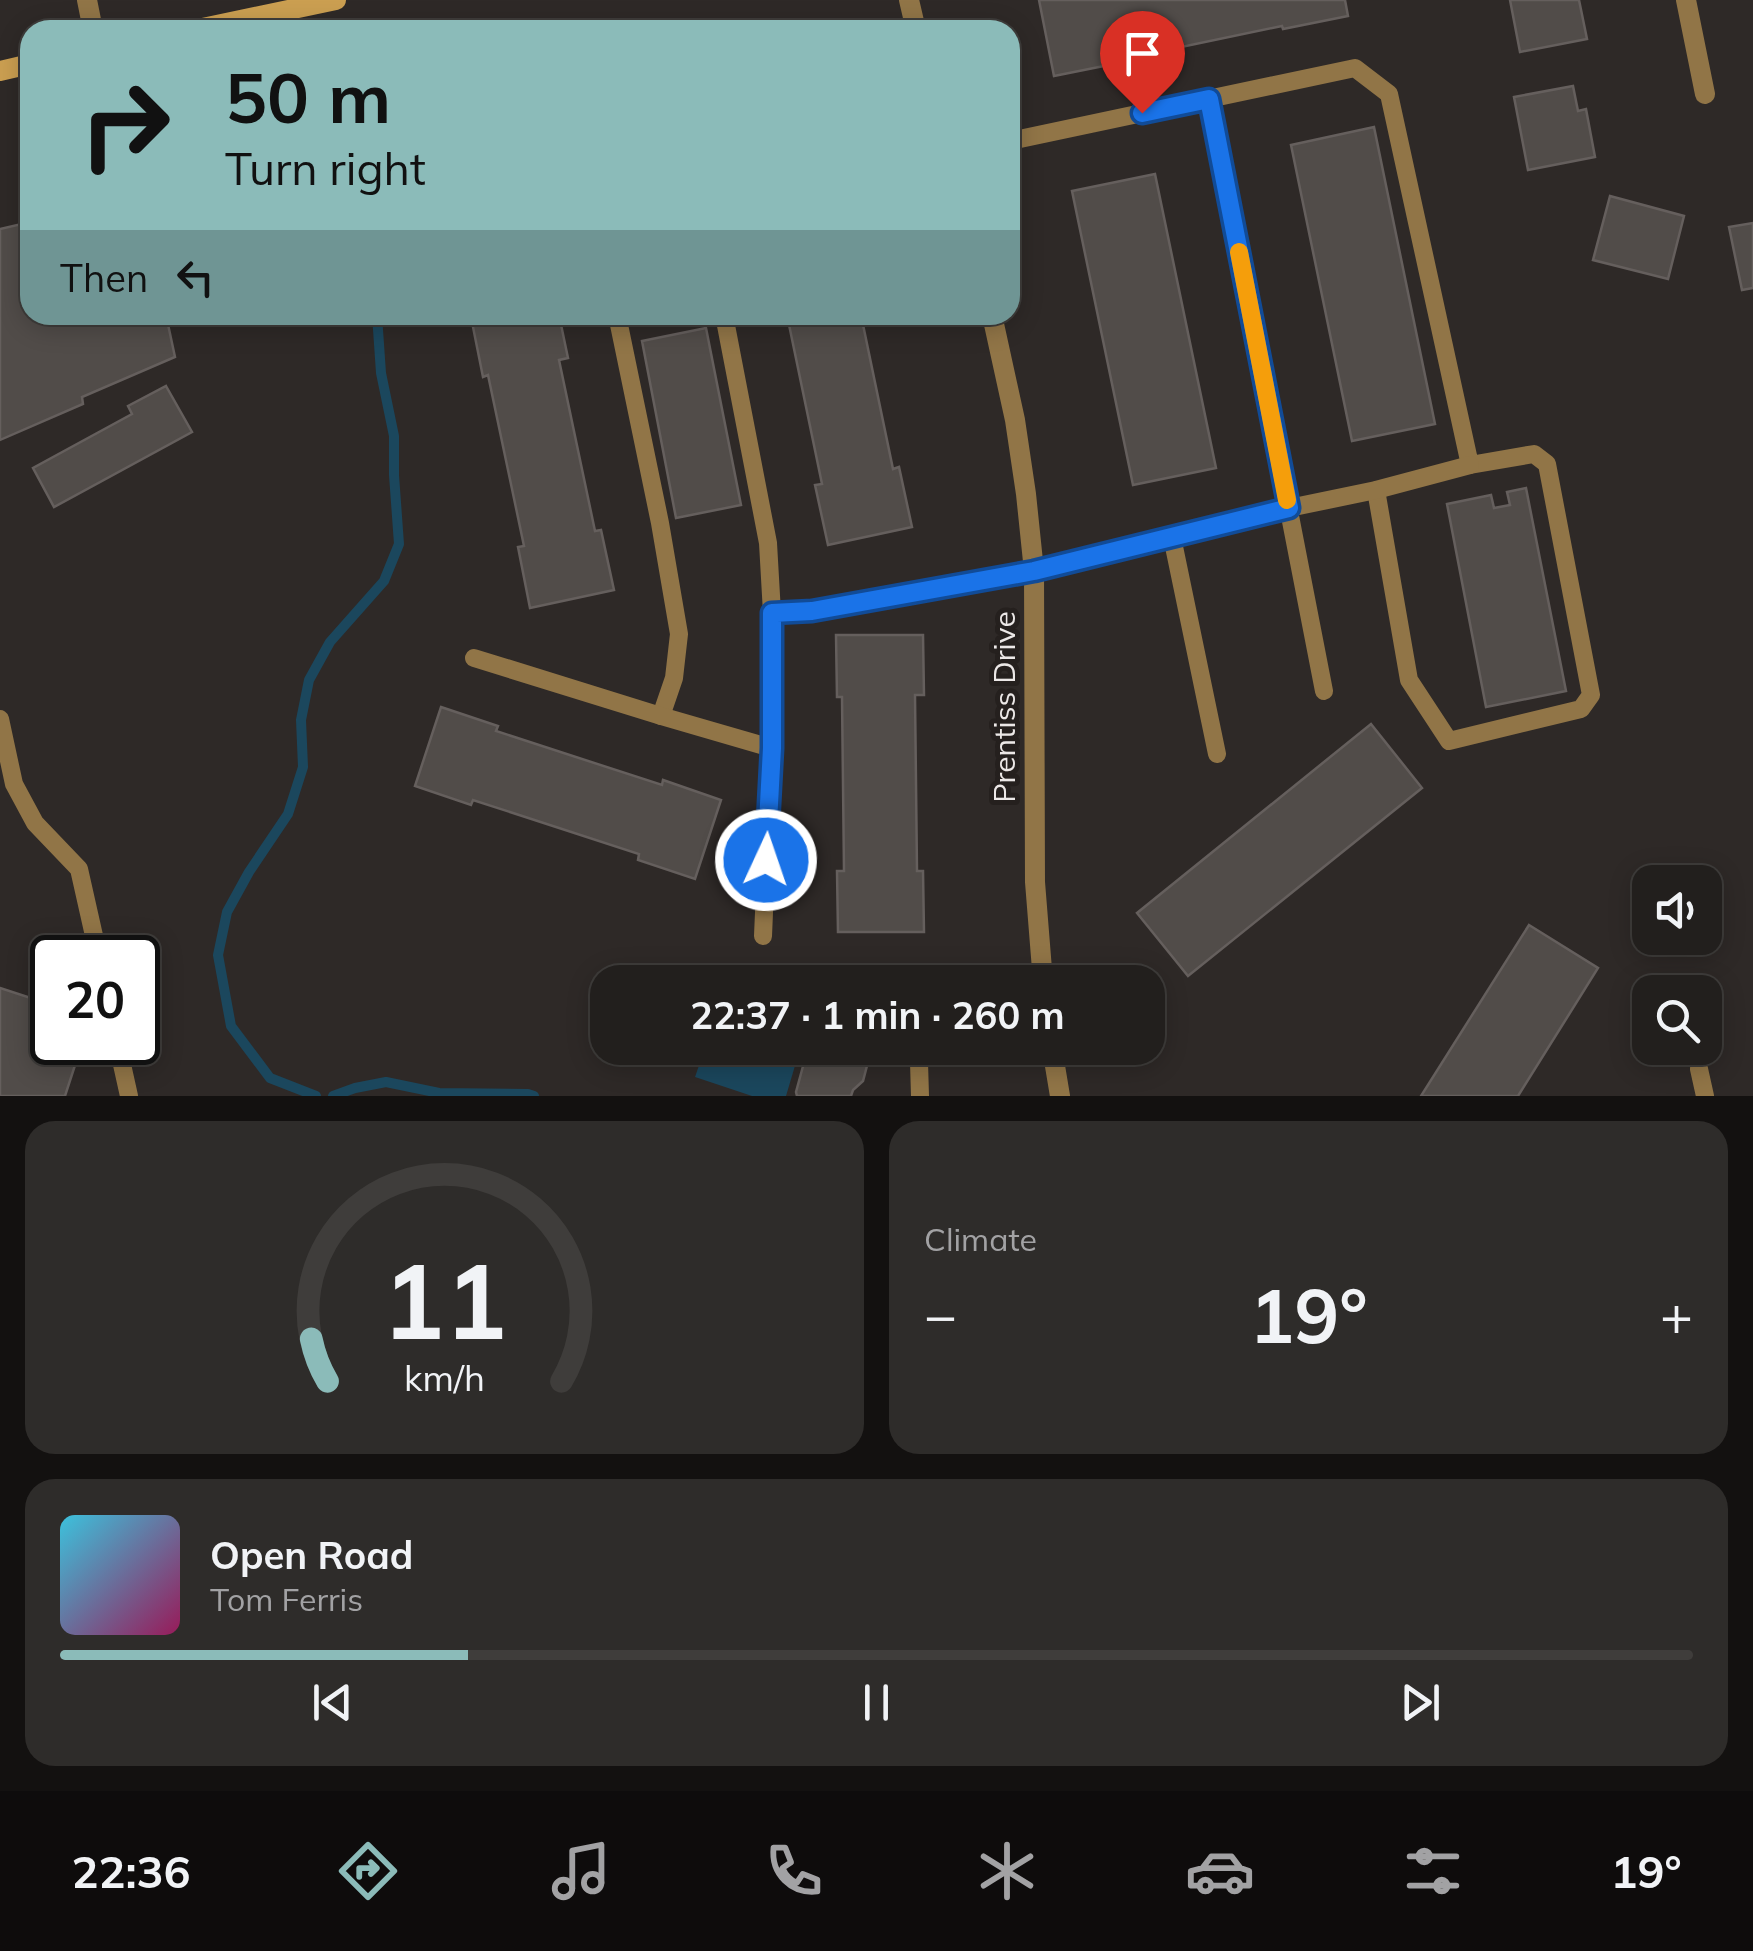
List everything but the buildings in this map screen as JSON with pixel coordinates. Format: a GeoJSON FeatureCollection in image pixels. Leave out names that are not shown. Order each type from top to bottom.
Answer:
{"type":"FeatureCollection","features":[{"type":"Feature","properties":{"kind":"main road"},"geometry":{"type":"LineString","coordinates":[[241,20],[336,0]]}},
{"type":"Feature","properties":{"kind":"street"},"geometry":{"type":"LineString","coordinates":[[1686,0],[1705,94]]}},
{"type":"Feature","properties":{"kind":"street","name":"Prentiss Drive"},"geometry":{"type":"LineString","coordinates":[[994,325],[1015,420],[1034,571],[1035,882],[1042,965]]}},
{"type":"Feature","properties":{"kind":"street"},"geometry":{"type":"LineString","coordinates":[[1055,1065],[1060,1096]]}},
{"type":"Feature","properties":{"kind":"lane"},"geometry":{"type":"LineString","coordinates":[[1020,139],[1355,68],[1388,94],[1470,466]]}},
{"type":"Feature","properties":{"kind":"lane"},"geometry":{"type":"LineString","coordinates":[[1209,99],[1324,691]]}},
{"type":"Feature","properties":{"kind":"lane"},"geometry":{"type":"LineString","coordinates":[[619,325],[679,634],[674,678],[661,716]]}},
{"type":"Feature","properties":{"kind":"lane"},"geometry":{"type":"LineString","coordinates":[[726,325],[768,543],[772,748],[762,936]]}},
{"type":"Feature","properties":{"kind":"lane"},"geometry":{"type":"LineString","coordinates":[[772,613],[812,611],[1034,571],[1289,508],[1534,454],[1547,464],[1591,696],[1581,710],[1449,741],[1409,680],[1376,490]]}},
{"type":"Feature","properties":{"kind":"lane"},"geometry":{"type":"LineString","coordinates":[[1172,537],[1217,754]]}},
{"type":"Feature","properties":{"kind":"lane"},"geometry":{"type":"LineString","coordinates":[[474,658],[772,748]]}},
{"type":"Feature","properties":{"kind":"lane"},"geometry":{"type":"LineString","coordinates":[[0,718],[14,784],[35,823],[79,869],[94,935]]}},
{"type":"Feature","properties":{"kind":"lane"},"geometry":{"type":"LineString","coordinates":[[122,1065],[129,1096]]}},
{"type":"Feature","properties":{"kind":"lane"},"geometry":{"type":"LineString","coordinates":[[919,1065],[920,1096]]}},
{"type":"Feature","properties":{"kind":"lane"},"geometry":{"type":"LineString","coordinates":[[1699,1069],[1705,1096]]}},
{"type":"Feature","properties":{"kind":"water"},"geometry":{"type":"Polygon","coordinates":[[[699,1065],[795,1065],[786,1096],[752,1096],[695,1077],[699,1065]]]}},
{"type":"Feature","properties":{"kind":"waterway"},"geometry":{"type":"LineString","coordinates":[[316,1096],[270,1078],[231,1026],[218,955],[227,912],[288,814],[303,767],[301,720],[309,680],[330,642],[384,581],[399,544],[394,436],[381,373],[378,325]]}},
{"type":"Feature","properties":{"kind":"waterway"},"geometry":{"type":"LineString","coordinates":[[333,1096],[386,1082],[439,1093],[534,1096]]}},
{"type":"Feature","properties":{"kind":"slow traffic"},"geometry":{"type":"LineString","coordinates":[[1239,252],[1287,500]]}},
{"type":"Feature","properties":{"kind":"route"},"geometry":{"type":"LineString","coordinates":[[766,860],[772,748],[772,613],[812,611],[1034,571],[1289,508],[1209,99],[1142,113]]}}]}
